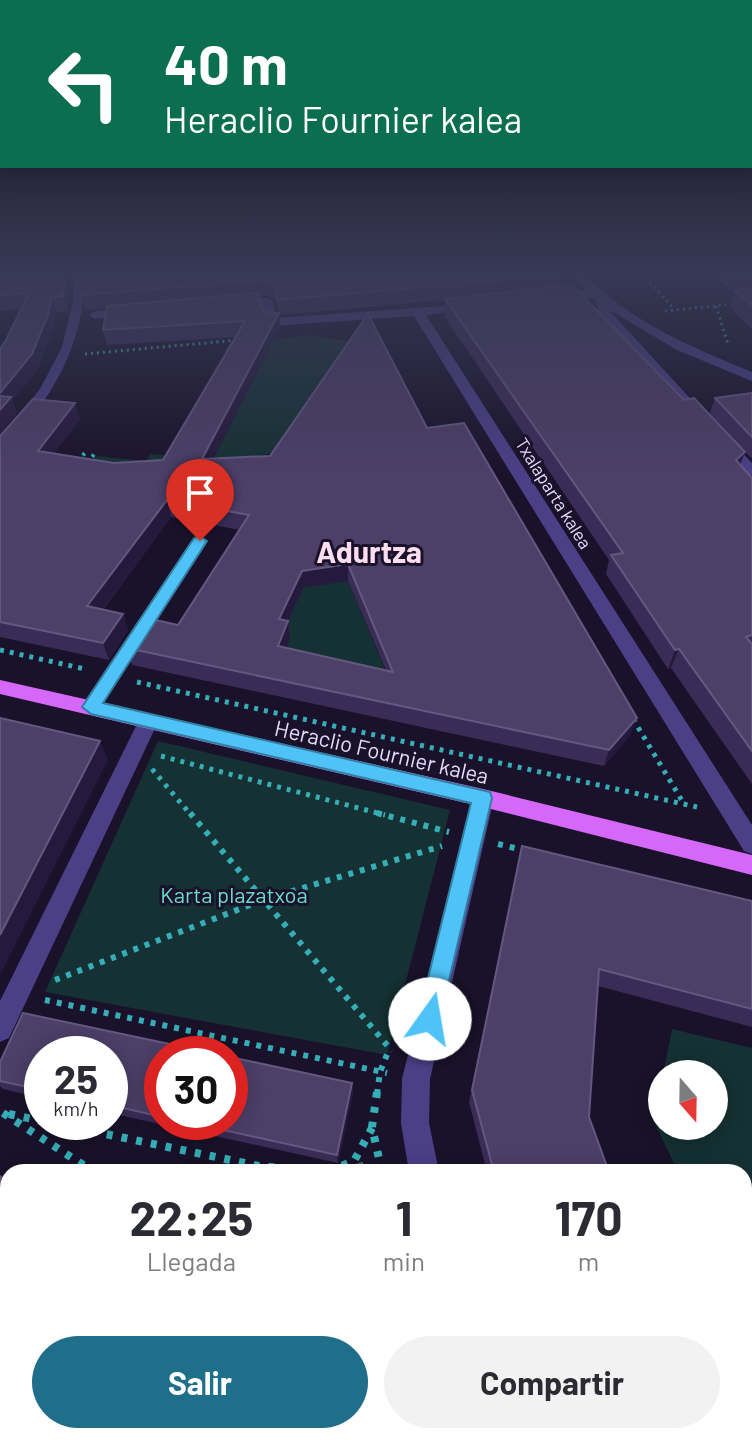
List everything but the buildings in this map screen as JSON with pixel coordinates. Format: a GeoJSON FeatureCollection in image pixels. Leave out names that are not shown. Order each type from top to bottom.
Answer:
{"type":"FeatureCollection","features":[{"type":"Feature","properties":{"kind":"main road","name":"Heraclio Fournier kalea"},"geometry":{"type":"LineString","coordinates":[[0,687],[483,798],[752,865]]}},
{"type":"Feature","properties":{"kind":"street"},"geometry":{"type":"LineString","coordinates":[[0,447],[35,407],[63,363],[72,341]]}},
{"type":"Feature","properties":{"kind":"street","name":"Txalaparta kalea"},"geometry":{"type":"LineString","coordinates":[[436,341],[752,844]]}},
{"type":"Feature","properties":{"kind":"street"},"geometry":{"type":"LineString","coordinates":[[629,341],[752,472]]}},
{"type":"Feature","properties":{"kind":"street"},"geometry":{"type":"LineString","coordinates":[[676,341],[752,377]]}},
{"type":"Feature","properties":{"kind":"street"},"geometry":{"type":"LineString","coordinates":[[640,353],[702,356]]}},
{"type":"Feature","properties":{"kind":"street"},"geometry":{"type":"LineString","coordinates":[[91,707],[200,541]]}},
{"type":"Feature","properties":{"kind":"street"},"geometry":{"type":"LineString","coordinates":[[0,1029],[148,722]]}},
{"type":"Feature","properties":{"kind":"street"},"geometry":{"type":"LineString","coordinates":[[423,1164],[415,1123],[416,1079],[483,798]]}},
{"type":"Feature","properties":{"kind":"path"},"geometry":{"type":"LineString","coordinates":[[82,363],[87,353],[220,341]]}},
{"type":"Feature","properties":{"kind":"path"},"geometry":{"type":"LineString","coordinates":[[68,470],[87,451]]}},
{"type":"Feature","properties":{"kind":"path"},"geometry":{"type":"LineString","coordinates":[[78,472],[97,451]]}},
{"type":"Feature","properties":{"kind":"path"},"geometry":{"type":"LineString","coordinates":[[0,650],[733,813]]}},
{"type":"Feature","properties":{"kind":"path"},"geometry":{"type":"LineString","coordinates":[[629,712],[684,804]]}},
{"type":"Feature","properties":{"kind":"path"},"geometry":{"type":"LineString","coordinates":[[135,749],[537,853]]}},
{"type":"Feature","properties":{"kind":"path"},"geometry":{"type":"LineString","coordinates":[[135,749],[416,1079]]}},
{"type":"Feature","properties":{"kind":"path"},"geometry":{"type":"LineString","coordinates":[[17,994],[263,900],[473,837]]}},
{"type":"Feature","properties":{"kind":"path"},"geometry":{"type":"LineString","coordinates":[[17,994],[416,1079]]}},
{"type":"Feature","properties":{"kind":"path"},"geometry":{"type":"LineString","coordinates":[[2,1112],[24,1117]]}},
{"type":"Feature","properties":{"kind":"path"},"geometry":{"type":"LineString","coordinates":[[2,1112],[82,1164]]}},
{"type":"Feature","properties":{"kind":"path"},"geometry":{"type":"LineString","coordinates":[[346,1164],[354,1161],[372,1127]]}},
{"type":"Feature","properties":{"kind":"path"},"geometry":{"type":"LineString","coordinates":[[128,1140],[237,1164]]}},
{"type":"Feature","properties":{"kind":"green space"},"geometry":{"type":"Polygon","coordinates":[[[355,342],[284,447],[293,449],[453,423],[457,429],[260,455],[265,472],[121,479],[115,486],[197,485],[209,481],[265,478],[265,485],[260,488],[238,485],[231,496],[246,499],[251,493],[267,495],[264,502],[272,503],[275,498],[297,500],[314,545],[291,549],[294,565],[283,563],[291,592],[262,648],[286,648],[290,638],[281,636],[300,588],[348,581],[394,690],[310,671],[311,668],[154,635],[168,628],[223,639],[285,531],[267,527],[274,514],[156,490],[147,503],[165,506],[159,514],[142,510],[133,521],[121,520],[118,525],[124,526],[121,530],[126,531],[119,540],[110,538],[108,542],[85,538],[94,526],[105,528],[107,525],[98,523],[112,504],[100,502],[78,530],[62,527],[109,471],[87,467],[97,456],[146,461],[150,454],[187,457],[183,466],[208,468],[270,348],[248,346],[244,353],[225,351],[230,344],[355,342]]]}},
{"type":"Feature","properties":{"kind":"green space","name":"Karta plazatxoa"},"geometry":{"type":"Polygon","coordinates":[[[158,741],[450,810],[387,1055],[45,992],[158,741]]]}},
{"type":"Feature","properties":{"kind":"green space"},"geometry":{"type":"Polygon","coordinates":[[[672,1029],[752,1048],[752,1164],[674,1164],[663,1140],[728,1140],[728,1060],[666,1060],[672,1029]]]}},
{"type":"Feature","properties":{"kind":"district","name":"Adurtza"},"geometry":{"type":"Point","coordinates":[369,551]}},
{"type":"Feature","properties":{"kind":"route"},"geometry":{"type":"LineString","coordinates":[[200,541],[91,707],[483,798],[430,1019]]}}]}
